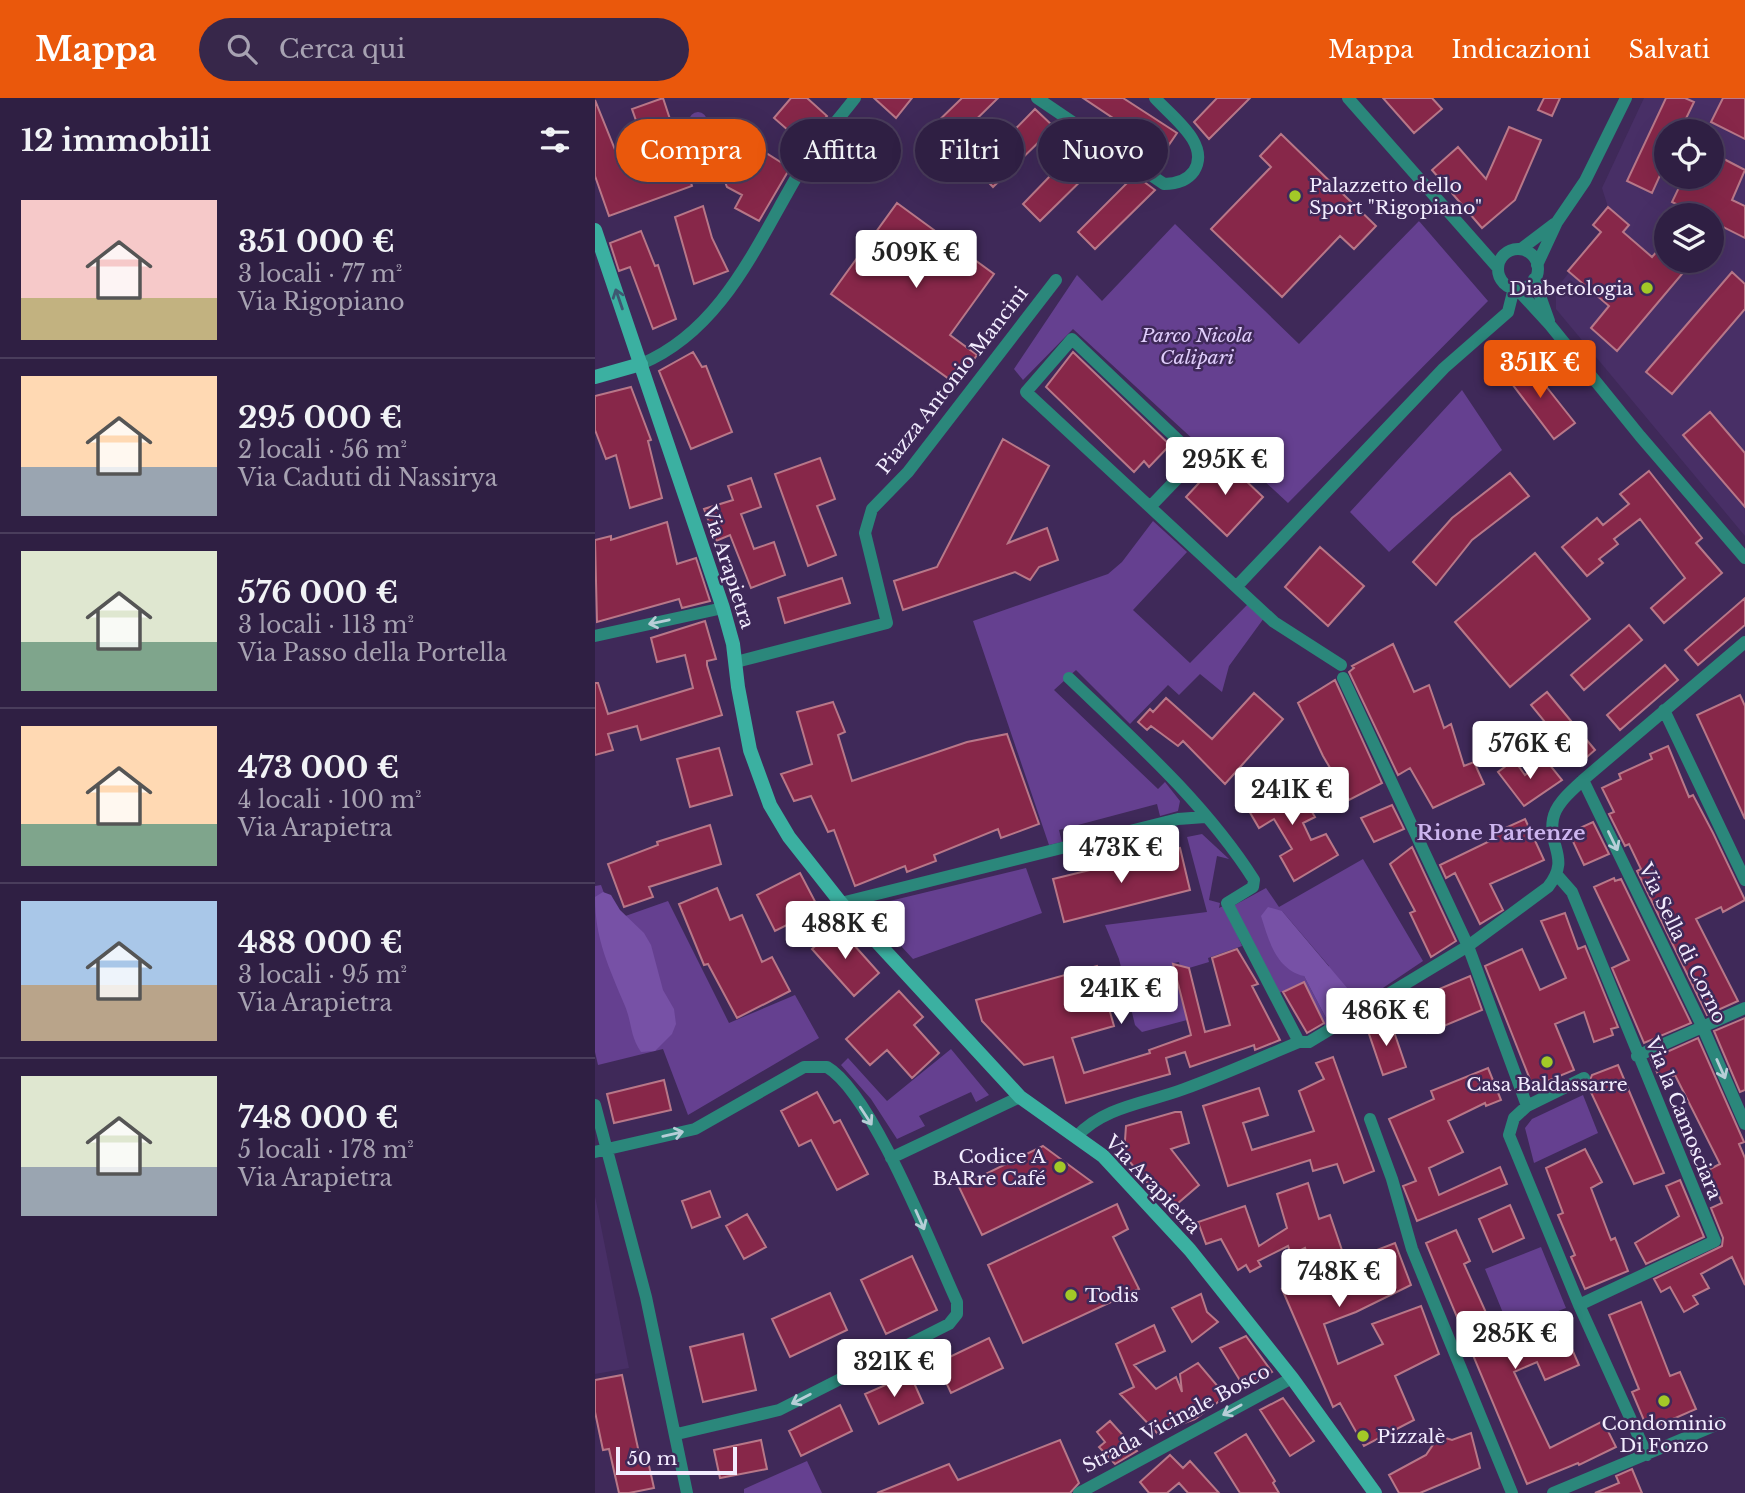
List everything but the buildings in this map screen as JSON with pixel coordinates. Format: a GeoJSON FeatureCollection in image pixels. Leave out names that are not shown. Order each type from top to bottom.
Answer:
{"type":"FeatureCollection","features":[{"type":"Feature","properties":{"kind":"street"},"geometry":{"type":"LineString","coordinates":[[595,377],[656,357],[700,323],[739,278],[804,164],[855,98]]}},
{"type":"Feature","properties":{"kind":"street"},"geometry":{"type":"LineString","coordinates":[[1037,98],[1164,184],[1173,184],[1191,175],[1199,162],[1198,146],[1155,98]]}},
{"type":"Feature","properties":{"kind":"street"},"geometry":{"type":"LineString","coordinates":[[1348,98],[1481,245],[1498,268],[1500,277],[1550,324],[1745,558]]}},
{"type":"Feature","properties":{"kind":"street"},"geometry":{"type":"LineString","coordinates":[[1550,324],[1534,279],[1537,265],[1557,222],[1585,181],[1626,98]]}},
{"type":"Feature","properties":{"kind":"street"},"geometry":{"type":"LineString","coordinates":[[1498,268],[1501,258],[1557,222]]}},
{"type":"Feature","properties":{"kind":"street","name":"Via Arapietra"},"geometry":{"type":"LineString","coordinates":[[595,230],[723,608],[736,662],[750,750],[770,805],[789,837],[841,903],[1020,1097],[1103,1156],[1190,1250],[1292,1378],[1375,1493]]}},
{"type":"Feature","properties":{"kind":"street"},"geometry":{"type":"LineString","coordinates":[[1481,245],[1531,255],[1537,265]]}},
{"type":"Feature","properties":{"kind":"street"},"geometry":{"type":"LineString","coordinates":[[1513,288],[1526,286],[1534,279]]}},
{"type":"Feature","properties":{"kind":"street","name":"Piazza Antonio Mancini"},"geometry":{"type":"LineString","coordinates":[[736,662],[887,623],[865,533],[872,509],[915,463],[1056,280]]}},
{"type":"Feature","properties":{"kind":"street"},"geometry":{"type":"LineString","coordinates":[[1237,586],[1444,368],[1510,308],[1513,288]]}},
{"type":"Feature","properties":{"kind":"street"},"geometry":{"type":"LineString","coordinates":[[1510,308],[1535,311]]}},
{"type":"Feature","properties":{"kind":"street"},"geometry":{"type":"LineString","coordinates":[[1150,508],[1197,458],[1072,339],[1026,392],[1150,508],[1237,586],[1274,622],[1342,671],[1468,946],[1527,1106]]}},
{"type":"Feature","properties":{"kind":"street"},"geometry":{"type":"LineString","coordinates":[[595,636],[723,608]]}},
{"type":"Feature","properties":{"kind":"street"},"geometry":{"type":"LineString","coordinates":[[1077,1136],[1085,1127],[1114,1111],[1182,1090],[1299,1042],[1309,1042],[1468,946],[1548,887],[1557,875],[1560,863],[1552,821],[1559,805],[1583,780],[1745,642]]}},
{"type":"Feature","properties":{"kind":"street"},"geometry":{"type":"LineString","coordinates":[[1069,678],[1185,794],[1234,848],[1254,880],[1253,887],[1227,903],[1299,1042]]}},
{"type":"Feature","properties":{"kind":"street"},"geometry":{"type":"LineString","coordinates":[[1664,710],[1745,880]]}},
{"type":"Feature","properties":{"kind":"street","name":"Via Sella di Corno"},"geometry":{"type":"LineString","coordinates":[[1583,780],[1703,1028],[1745,1124]]}},
{"type":"Feature","properties":{"kind":"street"},"geometry":{"type":"LineString","coordinates":[[1183,819],[1187,804],[1185,794]]}},
{"type":"Feature","properties":{"kind":"street"},"geometry":{"type":"LineString","coordinates":[[841,903],[1183,819],[1205,817]]}},
{"type":"Feature","properties":{"kind":"street","name":"Via la Camosciara"},"geometry":{"type":"LineString","coordinates":[[1557,875],[1573,892],[1714,1241],[1579,1305]]}},
{"type":"Feature","properties":{"kind":"street"},"geometry":{"type":"LineString","coordinates":[[1637,1056],[1745,1008]]}},
{"type":"Feature","properties":{"kind":"street"},"geometry":{"type":"LineString","coordinates":[[601,1151],[695,1129],[804,1066],[816,1065],[831,1070],[847,1087],[891,1158],[957,1302],[957,1314],[950,1324],[779,1410],[677,1434]]}},
{"type":"Feature","properties":{"kind":"street"},"geometry":{"type":"LineString","coordinates":[[1584,1078],[1527,1106],[1514,1118],[1509,1135],[1579,1305],[1647,1455]]}},
{"type":"Feature","properties":{"kind":"street"},"geometry":{"type":"LineString","coordinates":[[891,1158],[1020,1097]]}},
{"type":"Feature","properties":{"kind":"street"},"geometry":{"type":"LineString","coordinates":[[595,1105],[601,1151],[646,1297],[677,1434],[687,1493]]}},
{"type":"Feature","properties":{"kind":"street"},"geometry":{"type":"LineString","coordinates":[[1370,1119],[1392,1179],[1412,1249],[1512,1493]]}},
{"type":"Feature","properties":{"kind":"street","name":"Strada Vicinale Bosco"},"geometry":{"type":"LineString","coordinates":[[1079,1493],[1292,1378]]}},
{"type":"Feature","properties":{"kind":"street"},"geometry":{"type":"LineString","coordinates":[[1553,1493],[1721,1423]]}},
{"type":"Feature","properties":{"kind":"shaded area"},"geometry":{"type":"Polygon","coordinates":[[[1644,98],[1745,98],[1745,536],[1556,309],[1556,289],[1601,232],[1593,225],[1608,207],[1602,188],[1644,98]]]}},
{"type":"Feature","properties":{"kind":"shaded area"},"geometry":{"type":"Polygon","coordinates":[[[603,892],[611,895],[620,910],[644,933],[651,945],[663,990],[674,1009],[676,1024],[672,1034],[655,1051],[641,1052],[637,1046],[604,953],[597,927],[595,897],[603,892]]]}},
{"type":"Feature","properties":{"kind":"shaded area"},"geometry":{"type":"Polygon","coordinates":[[[1268,907],[1282,911],[1348,989],[1351,1003],[1338,1016],[1326,1018],[1304,976],[1280,961],[1261,916],[1268,907]]]}},
{"type":"Feature","properties":{"kind":"shaded area"},"geometry":{"type":"Polygon","coordinates":[[[595,1196],[629,1368],[595,1374],[595,1196]]]}},
{"type":"Feature","properties":{"kind":"green space"},"geometry":{"type":"Polygon","coordinates":[[[698,112],[706,119],[690,119],[698,112]]]}},
{"type":"Feature","properties":{"kind":"green space","name":"Parco Nicola Calipari"},"geometry":{"type":"Polygon","coordinates":[[[1419,221],[1488,301],[1288,503],[1220,440],[1208,453],[1073,329],[1023,380],[1014,369],[1077,275],[1102,301],[1175,224],[1299,344],[1419,221]]]}},
{"type":"Feature","properties":{"kind":"green space"},"geometry":{"type":"Polygon","coordinates":[[[1462,390],[1502,450],[1389,552],[1350,512],[1462,390]]]}},
{"type":"Feature","properties":{"kind":"green space"},"geometry":{"type":"Polygon","coordinates":[[[1153,521],[1187,552],[1133,610],[1190,663],[1248,604],[1264,618],[1229,666],[1222,692],[1200,674],[1179,695],[1168,685],[1130,724],[1076,670],[1054,690],[1158,789],[1165,782],[1180,801],[1178,811],[1160,816],[1157,804],[1059,830],[1062,842],[1049,845],[973,621],[1108,574],[1122,562],[1153,521]]]}},
{"type":"Feature","properties":{"kind":"green space"},"geometry":{"type":"Polygon","coordinates":[[[1202,834],[1229,859],[1217,856],[1209,900],[1220,903],[1219,908],[1225,905],[1242,946],[1208,958],[1209,962],[1189,968],[1180,966],[1179,962],[1173,963],[1187,1020],[1142,1032],[1135,1025],[1119,959],[1105,925],[1207,912],[1187,837],[1202,834]]]}},
{"type":"Feature","properties":{"kind":"green space"},"geometry":{"type":"Polygon","coordinates":[[[1363,859],[1423,961],[1325,1027],[1304,982],[1277,994],[1233,906],[1266,888],[1279,907],[1363,859]],[[1282,911],[1304,976],[1326,1018],[1329,966],[1282,911]]]}},
{"type":"Feature","properties":{"kind":"green space"},"geometry":{"type":"Polygon","coordinates":[[[1026,868],[1042,913],[913,959],[865,907],[1026,868]]]}},
{"type":"Feature","properties":{"kind":"green space"},"geometry":{"type":"Polygon","coordinates":[[[601,885],[614,920],[668,901],[729,1023],[795,995],[819,1038],[688,1115],[663,1049],[598,1065],[595,1052],[595,886],[601,885]]]}},
{"type":"Feature","properties":{"kind":"green space"},"geometry":{"type":"Polygon","coordinates":[[[951,1049],[989,1095],[976,1102],[971,1092],[919,1116],[925,1126],[897,1139],[871,1099],[841,1065],[848,1058],[887,1101],[951,1049]]]}},
{"type":"Feature","properties":{"kind":"green space"},"geometry":{"type":"Polygon","coordinates":[[[1583,1095],[1598,1133],[1534,1163],[1525,1128],[1532,1119],[1583,1095]]]}},
{"type":"Feature","properties":{"kind":"green space"},"geometry":{"type":"Polygon","coordinates":[[[1541,1247],[1566,1308],[1510,1330],[1485,1269],[1541,1247]]]}},
{"type":"Feature","properties":{"kind":"green space"},"geometry":{"type":"Polygon","coordinates":[[[807,1461],[822,1493],[744,1493],[744,1489],[807,1461]]]}},
{"type":"Feature","properties":{"kind":"place","name":"Palazzetto dello Sport \"Rigopiano\""},"geometry":{"type":"Point","coordinates":[1295,196]}},
{"type":"Feature","properties":{"kind":"place","name":"Diabetologia"},"geometry":{"type":"Point","coordinates":[1647,288]}},
{"type":"Feature","properties":{"kind":"place","name":"Casa Baldassarre"},"geometry":{"type":"Point","coordinates":[1547,1062]}},
{"type":"Feature","properties":{"kind":"place","name":"Codice A BARre Café"},"geometry":{"type":"Point","coordinates":[1060,1167]}},
{"type":"Feature","properties":{"kind":"place","name":"Todis"},"geometry":{"type":"Point","coordinates":[1071,1295]}},
{"type":"Feature","properties":{"kind":"place","name":"Condominio Di Fonzo"},"geometry":{"type":"Point","coordinates":[1664,1401]}},
{"type":"Feature","properties":{"kind":"place","name":"Pizzalè"},"geometry":{"type":"Point","coordinates":[1363,1436]}},
{"type":"Feature","properties":{"kind":"district","name":"Rione Partenze"},"geometry":{"type":"Point","coordinates":[1501,833]}}]}
